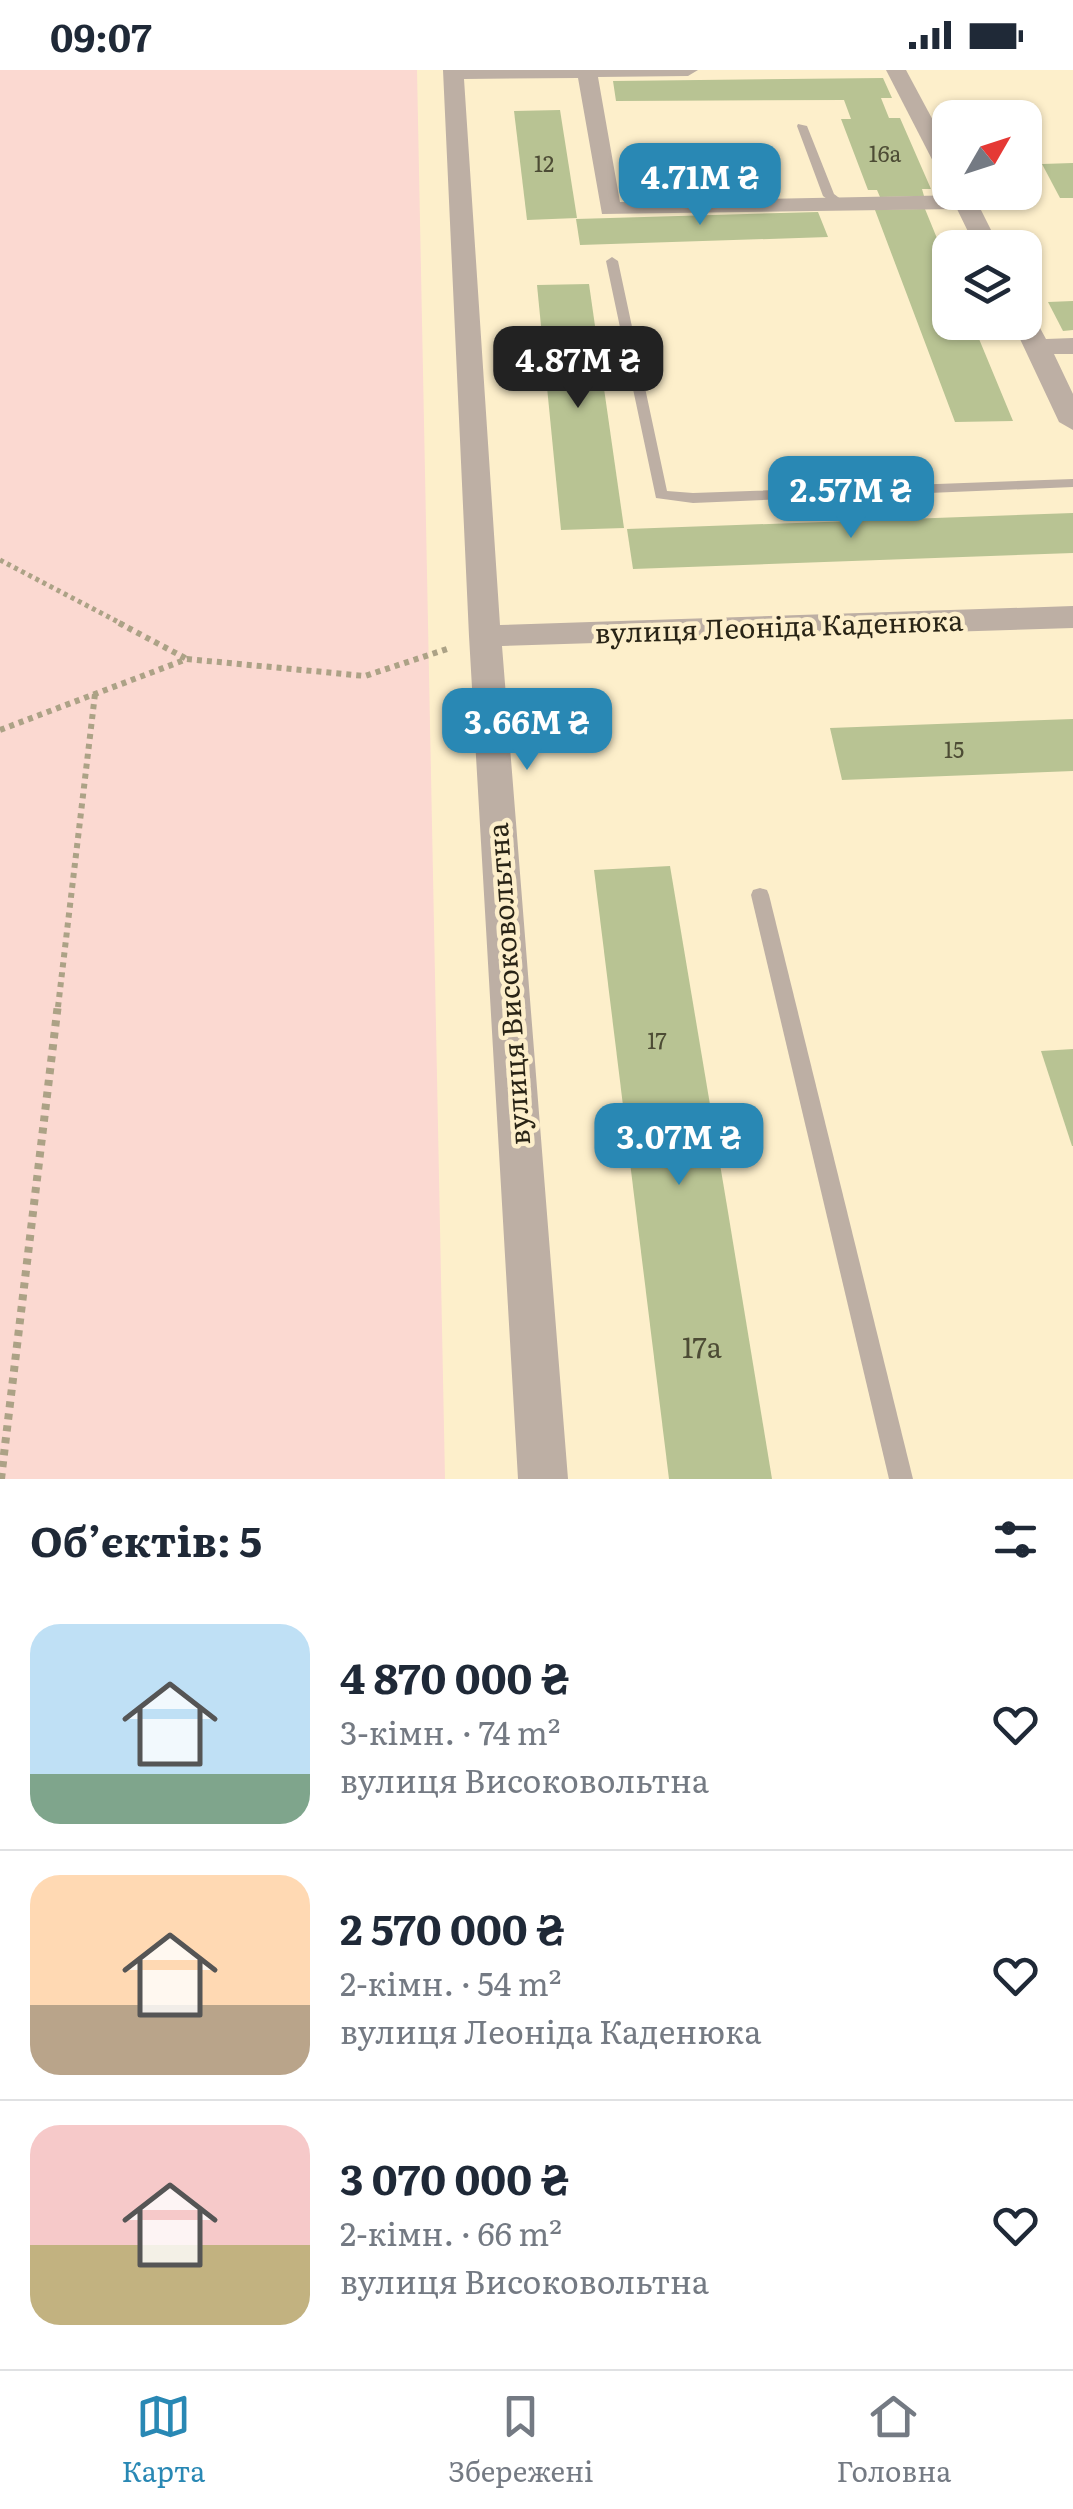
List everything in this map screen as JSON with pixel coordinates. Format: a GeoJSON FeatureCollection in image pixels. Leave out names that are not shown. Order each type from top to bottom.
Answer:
{"type":"FeatureCollection","features":[{"type":"Feature","properties":{"kind":"street"},"geometry":{"type":"LineString","coordinates":[[453,71],[688,70]]}},
{"type":"Feature","properties":{"kind":"street"},"geometry":{"type":"LineString","coordinates":[[896,70],[932,139]]}},
{"type":"Feature","properties":{"kind":"street","name":"вулиця Високовольтна"},"geometry":{"type":"LineString","coordinates":[[453,71],[485,636],[543,1479]]}},
{"type":"Feature","properties":{"kind":"street"},"geometry":{"type":"LineString","coordinates":[[587,71],[610,210],[932,200]]}},
{"type":"Feature","properties":{"kind":"street"},"geometry":{"type":"LineString","coordinates":[[1042,338],[1073,346]]}},
{"type":"Feature","properties":{"kind":"street"},"geometry":{"type":"LineString","coordinates":[[1033,340],[1073,422]]}},
{"type":"Feature","properties":{"kind":"street","name":"вулиця Леоніда Каденюка"},"geometry":{"type":"LineString","coordinates":[[485,636],[1073,618]]}},
{"type":"Feature","properties":{"kind":"lane"},"geometry":{"type":"LineString","coordinates":[[802,126],[829,196],[842,205]]}},
{"type":"Feature","properties":{"kind":"lane"},"geometry":{"type":"LineString","coordinates":[[612,262],[662,495],[693,498],[1073,483]]}},
{"type":"Feature","properties":{"kind":"lane"},"geometry":{"type":"LineString","coordinates":[[760,895],[901,1479]]}},
{"type":"Feature","properties":{"kind":"path"},"geometry":{"type":"LineString","coordinates":[[0,560],[187,659],[365,676],[485,636]]}},
{"type":"Feature","properties":{"kind":"path"},"geometry":{"type":"LineString","coordinates":[[0,730],[187,659]]}},
{"type":"Feature","properties":{"kind":"path"},"geometry":{"type":"LineString","coordinates":[[1,1479],[95,694]]}},
{"type":"Feature","properties":{"kind":"shaded area"},"geometry":{"type":"Polygon","coordinates":[[[0,70],[417,70],[445,1479],[0,1479],[0,70]]]}},
{"type":"Feature","properties":{"kind":"building"},"geometry":{"type":"Polygon","coordinates":[[[883,78],[892,98],[881,98],[889,118],[900,118],[931,189],[922,189],[924,196],[880,197],[877,190],[868,190],[841,119],[851,119],[844,100],[616,101],[613,81],[883,78]]]}},
{"type":"Feature","properties":{"kind":"building"},"geometry":{"type":"Polygon","coordinates":[[[560,110],[577,218],[527,220],[514,111],[560,110]]]}},
{"type":"Feature","properties":{"kind":"building"},"geometry":{"type":"Polygon","coordinates":[[[1073,163],[1073,198],[1060,198],[1042,164],[1073,163]]]}},
{"type":"Feature","properties":{"kind":"building"},"geometry":{"type":"Polygon","coordinates":[[[925,209],[934,230],[932,340],[979,340],[1013,421],[955,422],[875,210],[925,209]]]}},
{"type":"Feature","properties":{"kind":"building"},"geometry":{"type":"Polygon","coordinates":[[[818,212],[828,237],[580,245],[576,219],[818,212]]]}},
{"type":"Feature","properties":{"kind":"building"},"geometry":{"type":"Polygon","coordinates":[[[589,284],[624,528],[561,530],[537,285],[589,284]]]}},
{"type":"Feature","properties":{"kind":"building"},"geometry":{"type":"Polygon","coordinates":[[[1073,301],[1073,330],[1063,331],[1048,302],[1073,301]]]}},
{"type":"Feature","properties":{"kind":"building"},"geometry":{"type":"Polygon","coordinates":[[[1073,513],[1073,553],[633,569],[627,529],[1073,513]]]}},
{"type":"Feature","properties":{"kind":"building"},"geometry":{"type":"Polygon","coordinates":[[[549,699],[552,719],[534,720],[532,700],[549,699]]]}},
{"type":"Feature","properties":{"kind":"building"},"geometry":{"type":"Polygon","coordinates":[[[1073,719],[1073,771],[842,780],[830,728],[1073,719]]]}},
{"type":"Feature","properties":{"kind":"building"},"geometry":{"type":"Polygon","coordinates":[[[670,866],[772,1479],[669,1479],[594,870],[670,866]]]}},
{"type":"Feature","properties":{"kind":"building"},"geometry":{"type":"Polygon","coordinates":[[[1073,1049],[1073,1146],[1072,1146],[1041,1051],[1073,1049]]]}}]}
